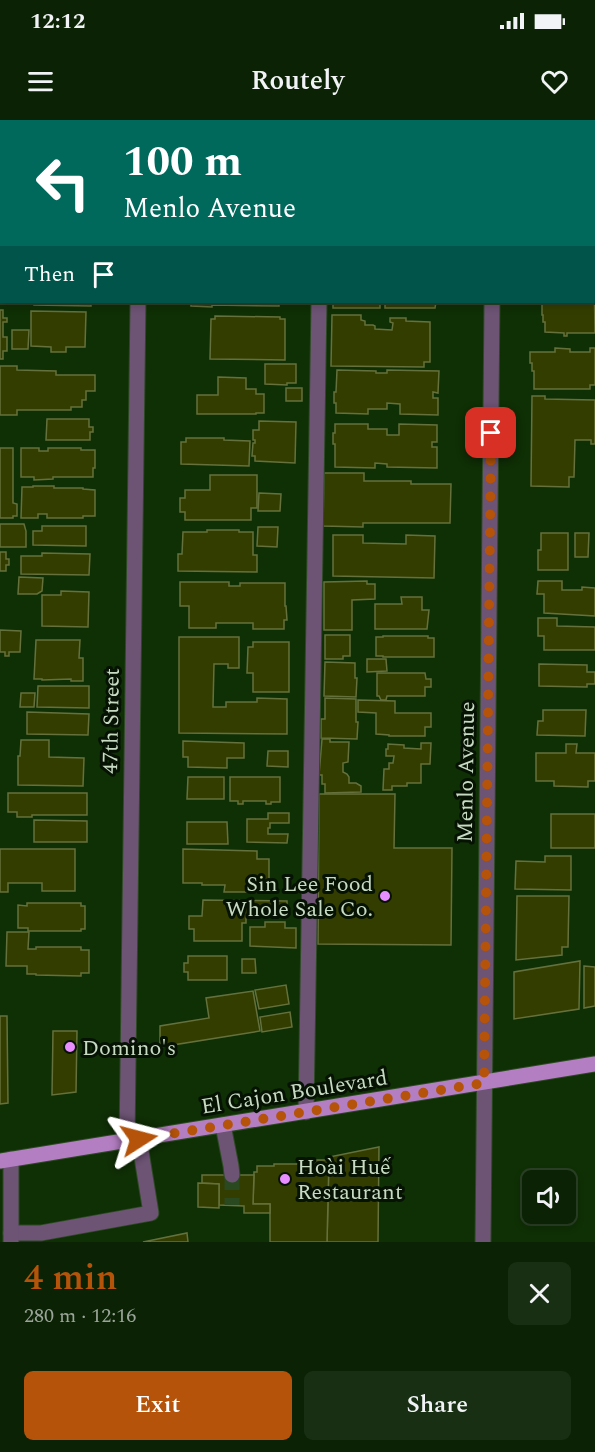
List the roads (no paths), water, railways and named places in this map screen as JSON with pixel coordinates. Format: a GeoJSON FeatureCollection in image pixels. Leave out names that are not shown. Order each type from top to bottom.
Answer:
{"type":"FeatureCollection","features":[{"type":"Feature","properties":{"kind":"main road","name":"El Cajon Boulevard"},"geometry":{"type":"LineString","coordinates":[[6,1160],[595,1064]]}},
{"type":"Feature","properties":{"kind":"street","name":"47th Street"},"geometry":{"type":"LineString","coordinates":[[11,1238],[152,1213],[133,1140],[138,303]]}},
{"type":"Feature","properties":{"kind":"street"},"geometry":{"type":"LineString","coordinates":[[306,1112],[319,303]]}},
{"type":"Feature","properties":{"kind":"street","name":"Menlo Avenue"},"geometry":{"type":"LineString","coordinates":[[483,1242],[492,303]]}},
{"type":"Feature","properties":{"kind":"street"},"geometry":{"type":"LineString","coordinates":[[223,1125],[231,1175]]}},
{"type":"Feature","properties":{"kind":"street"},"geometry":{"type":"LineString","coordinates":[[6,1160],[11,1238]]}},
{"type":"Feature","properties":{"kind":"tunnel"},"geometry":{"type":"LineString","coordinates":[[232,1175],[232,1205]]}},
{"type":"Feature","properties":{"kind":"place","name":"Sin Lee Food Whole Sale Co."},"geometry":{"type":"Point","coordinates":[385,896]}},
{"type":"Feature","properties":{"kind":"place","name":"Domino's"},"geometry":{"type":"Point","coordinates":[70,1047]}},
{"type":"Feature","properties":{"kind":"place","name":"Hoài Huế Restaurant"},"geometry":{"type":"Point","coordinates":[285,1179]}}]}
